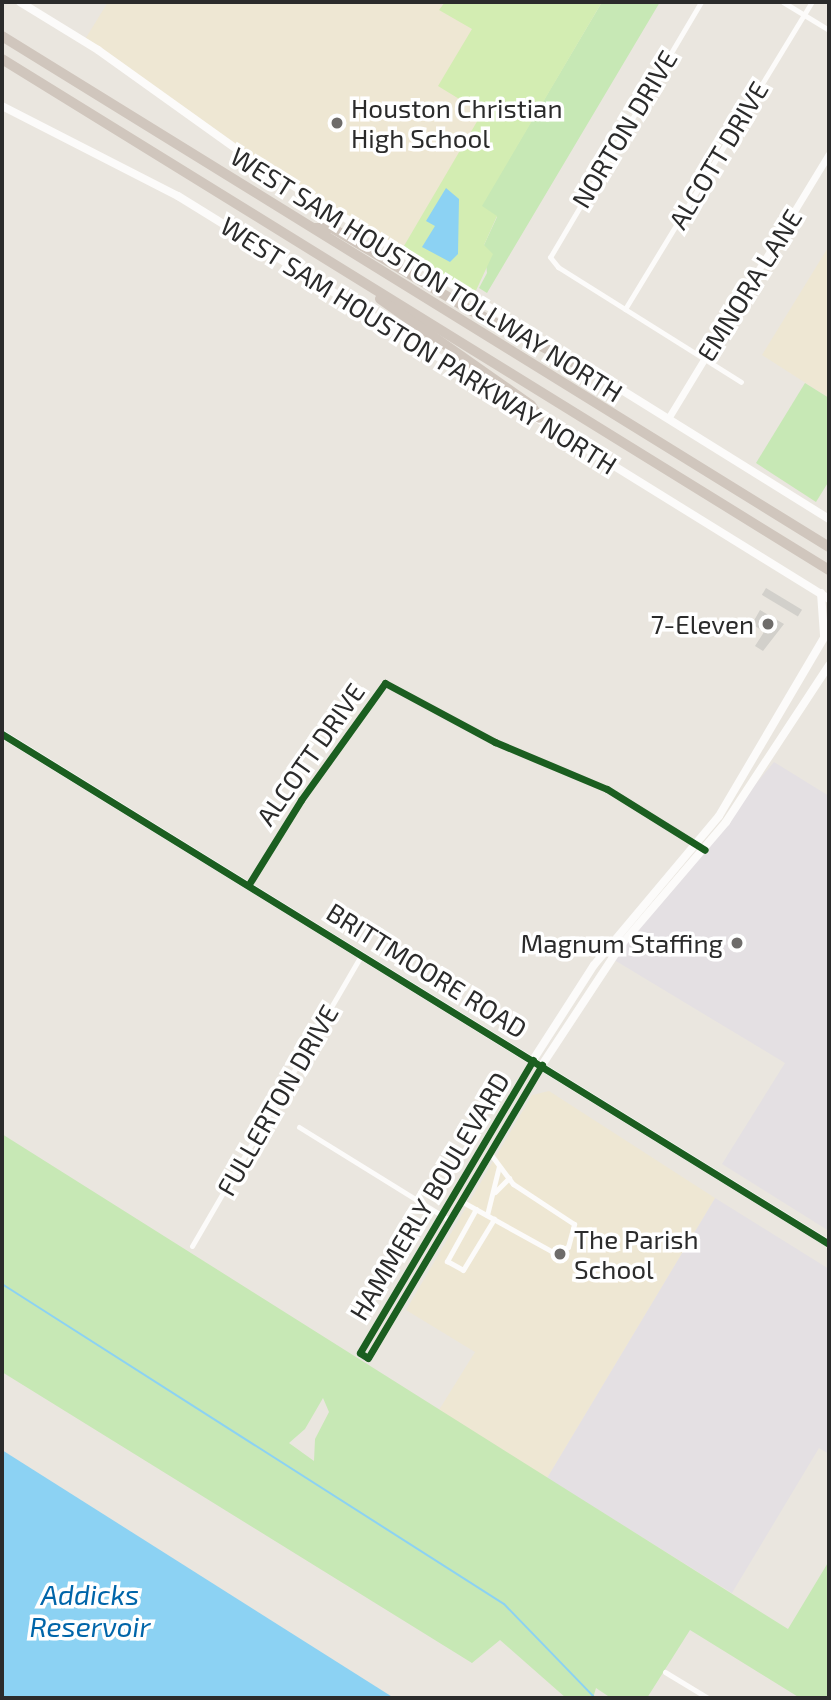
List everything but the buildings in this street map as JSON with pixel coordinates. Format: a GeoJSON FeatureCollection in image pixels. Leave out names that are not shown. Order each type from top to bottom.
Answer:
{"type":"FeatureCollection","features":[{"type":"Feature","properties":{"kind":"highway","name":"WEST SAM HOUSTON TOLLWAY NORTH"},"geometry":{"type":"LineString","coordinates":[[2,36],[829,547]]}},
{"type":"Feature","properties":{"kind":"highway","name":"WEST SAM HOUSTON TOLLWAY NORTH"},"geometry":{"type":"LineString","coordinates":[[2,59],[829,570]]}},
{"type":"Feature","properties":{"kind":"highway"},"geometry":{"type":"LineString","coordinates":[[313,228],[332,228],[482,317],[592,372]]}},
{"type":"Feature","properties":{"kind":"highway"},"geometry":{"type":"LineString","coordinates":[[332,263],[450,353],[531,405],[539,418]]}},
{"type":"Feature","properties":{"kind":"main road"},"geometry":{"type":"LineString","coordinates":[[20,2],[98,50],[250,159],[669,417],[829,519]]}},
{"type":"Feature","properties":{"kind":"main road","name":"WEST SAM HOUSTON PARKWAY NORTH"},"geometry":{"type":"LineString","coordinates":[[2,106],[178,196],[825,592],[829,599]]}},
{"type":"Feature","properties":{"kind":"main road"},"geometry":{"type":"LineString","coordinates":[[823,640],[825,592]]}},
{"type":"Feature","properties":{"kind":"main road","name":"HAMMERLY BOULEVARD"},"geometry":{"type":"LineString","coordinates":[[533,1060],[594,965],[696,844],[739,786],[829,629]]}},
{"type":"Feature","properties":{"kind":"main road","name":"HAMMERLY BOULEVARD"},"geometry":{"type":"LineString","coordinates":[[542,1065],[611,958],[705,850],[829,665]]}},
{"type":"Feature","properties":{"kind":"main road","name":"BRITTMOORE ROAD"},"geometry":{"type":"LineString","coordinates":[[2,734],[829,1244]]}},
{"type":"Feature","properties":{"kind":"street","name":"NORTON DRIVE"},"geometry":{"type":"LineString","coordinates":[[625,309],[550,257],[701,2]]}},
{"type":"Feature","properties":{"kind":"street"},"geometry":{"type":"LineString","coordinates":[[783,2],[829,30]]}},
{"type":"Feature","properties":{"kind":"street","name":"ALCOTT DRIVE"},"geometry":{"type":"LineString","coordinates":[[625,309],[812,2]]}},
{"type":"Feature","properties":{"kind":"street","name":"EMNORA LANE"},"geometry":{"type":"LineString","coordinates":[[669,417],[829,154]]}},
{"type":"Feature","properties":{"kind":"street"},"geometry":{"type":"LineString","coordinates":[[625,309],[741,382]]}},
{"type":"Feature","properties":{"kind":"street","name":"ALCOTT DRIVE"},"geometry":{"type":"LineString","coordinates":[[249,884],[301,800],[386,683],[495,742],[607,789],[696,844]]}},
{"type":"Feature","properties":{"kind":"street"},"geometry":{"type":"LineString","coordinates":[[696,844],[705,850]]}},
{"type":"Feature","properties":{"kind":"street","name":"FULLERTON DRIVE"},"geometry":{"type":"LineString","coordinates":[[192,1245],[362,954]]}},
{"type":"Feature","properties":{"kind":"street","name":"HAMMERLY BOULEVARD"},"geometry":{"type":"LineString","coordinates":[[533,1060],[399,1287],[364,1356],[407,1292],[542,1065]]}},
{"type":"Feature","properties":{"kind":"street"},"geometry":{"type":"LineString","coordinates":[[299,1127],[449,1220]]}},
{"type":"Feature","properties":{"kind":"street"},"geometry":{"type":"LineString","coordinates":[[461,1201],[555,1254],[568,1247],[575,1236],[574,1224],[509,1178],[489,1153]]}},
{"type":"Feature","properties":{"kind":"street"},"geometry":{"type":"LineString","coordinates":[[475,1158],[483,1164]]}},
{"type":"Feature","properties":{"kind":"street"},"geometry":{"type":"LineString","coordinates":[[487,1215],[495,1192],[499,1166]]}},
{"type":"Feature","properties":{"kind":"street"},"geometry":{"type":"LineString","coordinates":[[495,1192],[509,1178]]}},
{"type":"Feature","properties":{"kind":"street"},"geometry":{"type":"LineString","coordinates":[[476,1209],[447,1261],[463,1270],[494,1219]]}},
{"type":"Feature","properties":{"kind":"street"},"geometry":{"type":"LineString","coordinates":[[399,1287],[407,1292]]}},
{"type":"Feature","properties":{"kind":"street"},"geometry":{"type":"LineString","coordinates":[[665,1672],[708,1698]]}},
{"type":"Feature","properties":{"kind":"shaded area","name":"Houston Christian High School"},"geometry":{"type":"Polygon","coordinates":[[[108,2],[445,2],[440,10],[473,29],[483,113],[401,251],[250,159],[84,41],[108,2]]]}},
{"type":"Feature","properties":{"kind":"shaded area"},"geometry":{"type":"Polygon","coordinates":[[[829,246],[829,398],[762,355],[829,246]]]}},
{"type":"Feature","properties":{"kind":"shaded area"},"geometry":{"type":"Polygon","coordinates":[[[774,762],[829,796],[829,1231],[722,1164],[785,1063],[611,958],[774,762]]]}},
{"type":"Feature","properties":{"kind":"shaded area","name":"The Parish School"},"geometry":{"type":"Polygon","coordinates":[[[549,1091],[715,1198],[547,1478],[439,1410],[475,1352],[406,1310],[532,1095],[549,1091]]]}},
{"type":"Feature","properties":{"kind":"shaded area"},"geometry":{"type":"Polygon","coordinates":[[[715,1198],[829,1269],[829,1454],[819,1448],[732,1593],[547,1478],[715,1198]]]}},
{"type":"Feature","properties":{"kind":"green space"},"geometry":{"type":"Polygon","coordinates":[[[445,2],[602,2],[482,206],[497,216],[484,245],[493,254],[473,297],[401,251],[482,113],[438,86],[472,29],[439,10],[445,2]]]}},
{"type":"Feature","properties":{"kind":"green space"},"geometry":{"type":"Polygon","coordinates":[[[602,2],[660,2],[487,293],[479,288],[487,273],[484,245],[497,217],[481,206],[602,2]]]}},
{"type":"Feature","properties":{"kind":"green space"},"geometry":{"type":"Polygon","coordinates":[[[805,383],[829,398],[829,481],[816,502],[756,463],[805,383]]]}},
{"type":"Feature","properties":{"kind":"green space"},"geometry":{"type":"Polygon","coordinates":[[[2,1134],[788,1629],[829,1561],[829,1698],[800,1698],[690,1630],[647,1698],[611,1698],[596,1688],[593,1698],[566,1698],[500,1640],[472,1663],[2,1372],[2,1134]],[[323,1398],[305,1429],[289,1443],[314,1461],[315,1439],[329,1412],[323,1398]]]}},
{"type":"Feature","properties":{"kind":"water"},"geometry":{"type":"Polygon","coordinates":[[[446,188],[459,199],[458,254],[450,262],[422,247],[435,226],[426,221],[446,188]]]}},
{"type":"Feature","properties":{"kind":"water","name":"Addicks Reservoir"},"geometry":{"type":"Polygon","coordinates":[[[2,1450],[394,1698],[2,1698],[2,1450]]]}},
{"type":"Feature","properties":{"kind":"waterway"},"geometry":{"type":"LineString","coordinates":[[2,1284],[504,1604],[595,1698]]}},
{"type":"Feature","properties":{"kind":"cycle path"},"geometry":{"type":"LineString","coordinates":[[249,884],[301,800],[385,683],[495,742],[607,789],[705,850]]}},
{"type":"Feature","properties":{"kind":"cycle path"},"geometry":{"type":"LineString","coordinates":[[2,734],[829,1244]]}},
{"type":"Feature","properties":{"kind":"cycle path"},"geometry":{"type":"LineString","coordinates":[[533,1060],[360,1353],[368,1358],[542,1065]]}},
{"type":"Feature","properties":{"kind":"place","name":"Houston Christian High School"},"geometry":{"type":"Point","coordinates":[337,123]}},
{"type":"Feature","properties":{"kind":"place","name":"7-Eleven"},"geometry":{"type":"Point","coordinates":[768,624]}},
{"type":"Feature","properties":{"kind":"place","name":"Magnum Staffing"},"geometry":{"type":"Point","coordinates":[737,943]}},
{"type":"Feature","properties":{"kind":"place","name":"The Parish School"},"geometry":{"type":"Point","coordinates":[560,1254]}}]}
